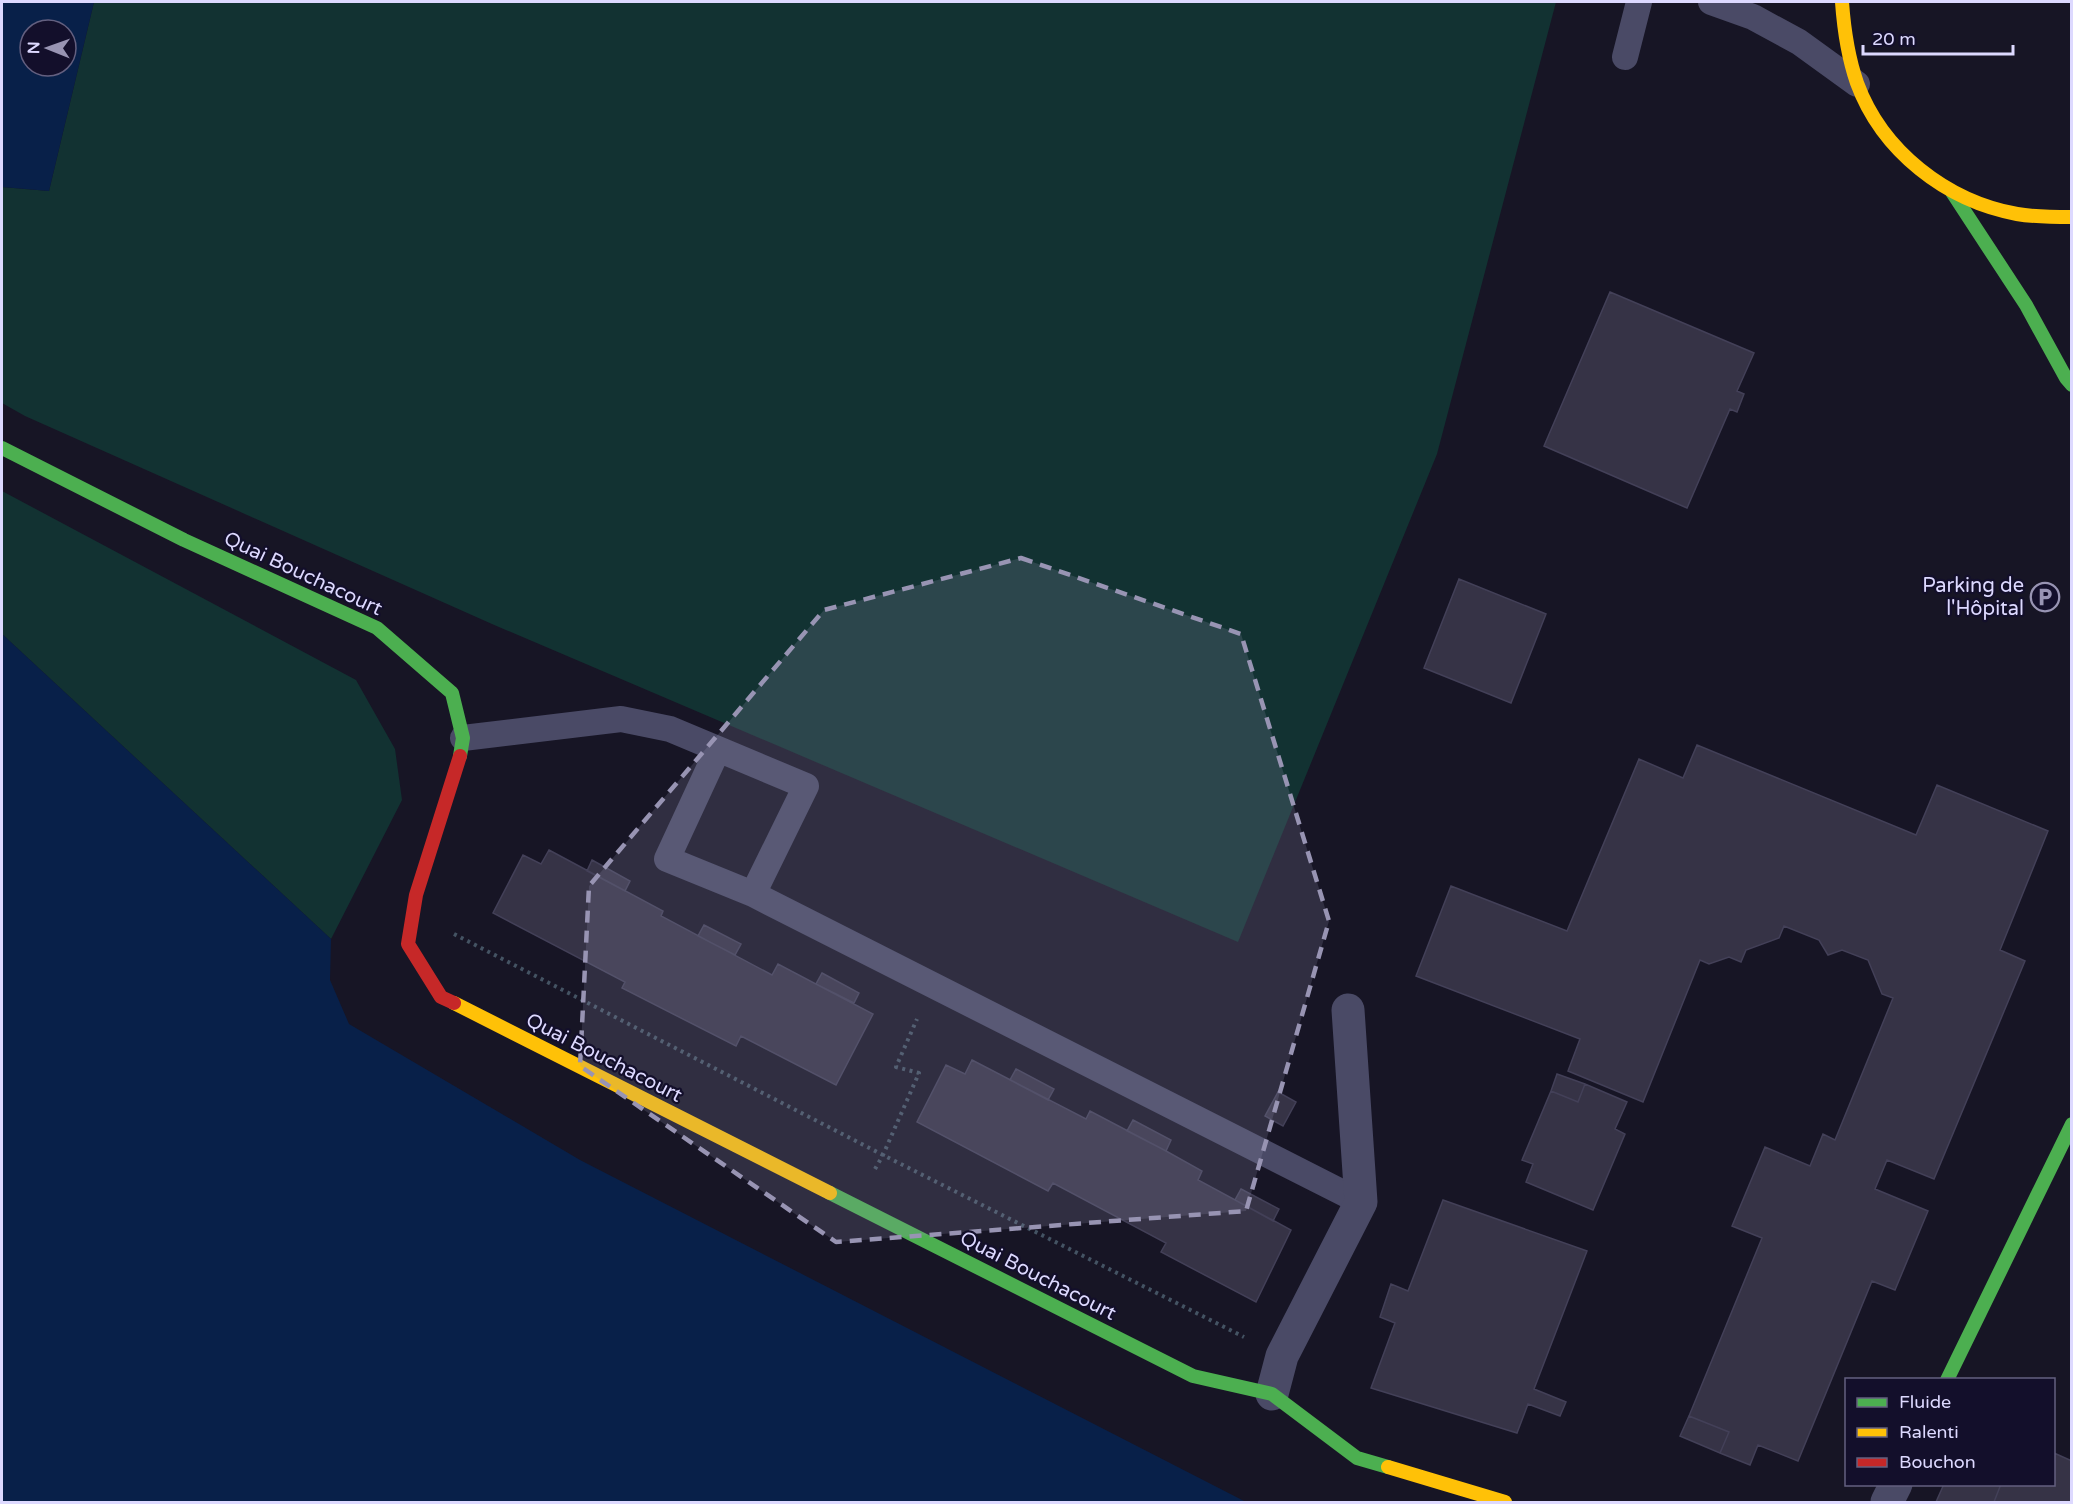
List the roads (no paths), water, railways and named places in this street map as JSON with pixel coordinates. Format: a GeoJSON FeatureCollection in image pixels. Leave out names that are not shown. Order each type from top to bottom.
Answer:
{"type":"FeatureCollection","features":[{"type":"Feature","properties":{"kind":"street"},"geometry":{"type":"LineString","coordinates":[[1842,2],[1846,44],[1857,84],[1880,128],[1913,164],[1952,192],[1999,211],[2048,219],[2072,217]]}},
{"type":"Feature","properties":{"kind":"street"},"geometry":{"type":"LineString","coordinates":[[1952,192],[2026,304],[2072,385]]}},
{"type":"Feature","properties":{"kind":"street","name":"Quai Bouchacourt"},"geometry":{"type":"LineString","coordinates":[[2,448],[183,540],[377,628],[452,693],[463,738],[459,760],[416,895],[408,944],[441,997],[1193,1376],[1272,1394],[1356,1458],[1505,1503]]}},
{"type":"Feature","properties":{"kind":"street"},"geometry":{"type":"LineString","coordinates":[[1272,1394],[1282,1356],[1361,1202],[1348,1010]]}},
{"type":"Feature","properties":{"kind":"street"},"geometry":{"type":"LineString","coordinates":[[1948,1378],[2072,1124]]}},
{"type":"Feature","properties":{"kind":"street"},"geometry":{"type":"LineString","coordinates":[[1887,1503],[1896,1486]]}},
{"type":"Feature","properties":{"kind":"lane"},"geometry":{"type":"LineString","coordinates":[[1625,57],[1639,2]]}},
{"type":"Feature","properties":{"kind":"lane"},"geometry":{"type":"LineString","coordinates":[[1711,2],[1753,17],[1799,42],[1857,84]]}},
{"type":"Feature","properties":{"kind":"lane"},"geometry":{"type":"LineString","coordinates":[[463,738],[621,719],[670,729],[806,786],[753,894]]}},
{"type":"Feature","properties":{"kind":"lane"},"geometry":{"type":"LineString","coordinates":[[718,749],[667,859],[753,894],[1361,1202]]}},
{"type":"Feature","properties":{"kind":"water"},"geometry":{"type":"Polygon","coordinates":[[[2,2],[94,2],[78,69],[78,18],[18,18],[18,78],[76,78],[49,191],[2,187],[2,2]]]}},
{"type":"Feature","properties":{"kind":"water"},"geometry":{"type":"Polygon","coordinates":[[[2,634],[331,939],[330,980],[349,1024],[580,1160],[1246,1502],[2,1502],[2,634]]]}},
{"type":"Feature","properties":{"kind":"place","name":"Parking de l'Hôpital"},"geometry":{"type":"Point","coordinates":[2045,597]}}]}
